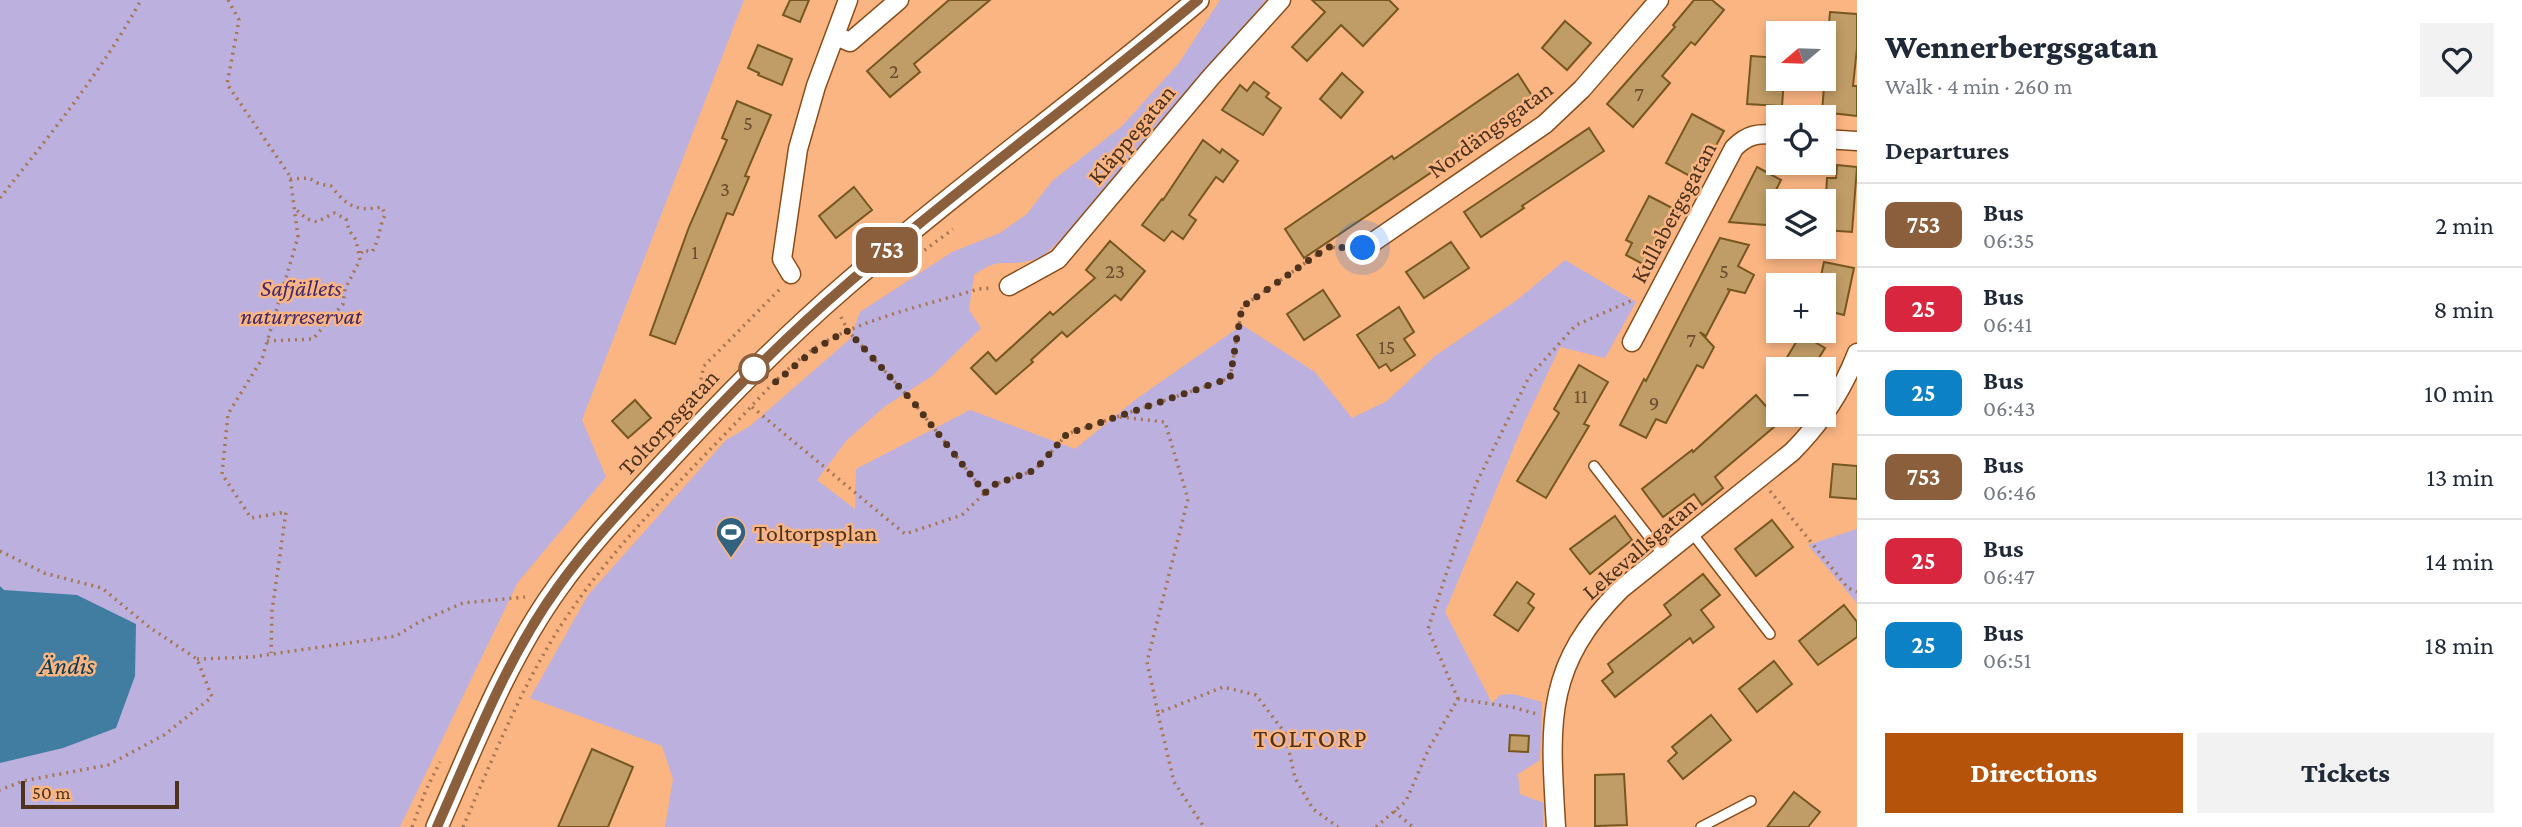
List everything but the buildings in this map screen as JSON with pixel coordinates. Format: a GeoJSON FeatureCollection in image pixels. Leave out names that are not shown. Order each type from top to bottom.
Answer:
{"type":"FeatureCollection","features":[{"type":"Feature","properties":{"kind":"street"},"geometry":{"type":"LineString","coordinates":[[790,274],[782,259],[798,149],[816,86],[848,0]]}},
{"type":"Feature","properties":{"kind":"street"},"geometry":{"type":"LineString","coordinates":[[836,36],[850,41],[899,0]]}},
{"type":"Feature","properties":{"kind":"street","name":"Toltorpsgatan"},"geometry":{"type":"LineString","coordinates":[[437,827],[517,654],[542,611],[593,542],[643,487],[754,369],[846,285],[955,194],[1198,0]]}},
{"type":"Feature","properties":{"kind":"street","name":"Kläppegatan"},"geometry":{"type":"LineString","coordinates":[[1009,286],[1058,259],[1211,77],[1281,0]]}},
{"type":"Feature","properties":{"kind":"street","name":"Nordängsgatan"},"geometry":{"type":"LineString","coordinates":[[1363,248],[1566,107],[1659,0]]}},
{"type":"Feature","properties":{"kind":"street","name":"Kullabergsgatan"},"geometry":{"type":"LineString","coordinates":[[1632,342],[1734,148],[1745,137],[1766,134]]}},
{"type":"Feature","properties":{"kind":"street"},"geometry":{"type":"LineString","coordinates":[[1836,140],[1857,141]]}},
{"type":"Feature","properties":{"kind":"street","name":"Lekevallsgatan"},"geometry":{"type":"LineString","coordinates":[[1556,827],[1553,719],[1568,663],[1583,635],[1598,612],[1621,589],[1792,453],[1815,429],[1835,400],[1857,353]]}},
{"type":"Feature","properties":{"kind":"lane"},"geometry":{"type":"LineString","coordinates":[[1594,466],[1663,555]]}},
{"type":"Feature","properties":{"kind":"lane"},"geometry":{"type":"LineString","coordinates":[[1692,533],[1770,634]]}},
{"type":"Feature","properties":{"kind":"lane"},"geometry":{"type":"LineString","coordinates":[[1701,827],[1751,801]]}},
{"type":"Feature","properties":{"kind":"path"},"geometry":{"type":"LineString","coordinates":[[0,198],[66,114],[125,30],[141,0]]}},
{"type":"Feature","properties":{"kind":"path"},"geometry":{"type":"LineString","coordinates":[[228,0],[239,20],[228,84],[290,179],[298,237],[262,359],[228,414],[222,474],[251,518],[286,512],[272,611],[271,653]]}},
{"type":"Feature","properties":{"kind":"path"},"geometry":{"type":"LineString","coordinates":[[267,341],[313,339],[321,331],[343,304],[345,289],[363,250],[372,252],[385,215],[382,207],[366,210],[345,203],[331,186],[319,184],[309,178],[290,179]]}},
{"type":"Feature","properties":{"kind":"path"},"geometry":{"type":"LineString","coordinates":[[294,208],[307,219],[317,222],[334,213],[346,219],[356,240],[359,257]]}},
{"type":"Feature","properties":{"kind":"path"},"geometry":{"type":"LineString","coordinates":[[752,407],[905,534],[962,515],[993,485],[1035,470],[1067,434],[1230,378],[1242,307],[1328,247],[1363,248]]}},
{"type":"Feature","properties":{"kind":"path"},"geometry":{"type":"LineString","coordinates":[[463,827],[527,685],[571,611],[611,559],[692,468],[752,407],[810,352],[831,338],[978,289],[1009,286]]}},
{"type":"Feature","properties":{"kind":"path"},"geometry":{"type":"LineString","coordinates":[[1458,699],[1428,629],[1476,484],[1529,377],[1576,325],[1660,288]]}},
{"type":"Feature","properties":{"kind":"path"},"geometry":{"type":"LineString","coordinates":[[848,331],[914,403],[985,493]]}},
{"type":"Feature","properties":{"kind":"path"},"geometry":{"type":"LineString","coordinates":[[1116,417],[1165,422],[1188,499],[1147,662],[1174,782],[1204,827]]}},
{"type":"Feature","properties":{"kind":"path"},"geometry":{"type":"LineString","coordinates":[[1760,479],[1848,588],[1857,592]]}},
{"type":"Feature","properties":{"kind":"path"},"geometry":{"type":"LineString","coordinates":[[0,551],[44,573],[102,588],[149,627],[197,659],[212,696],[164,735],[108,765],[23,781],[0,790]]}},
{"type":"Feature","properties":{"kind":"path"},"geometry":{"type":"LineString","coordinates":[[197,659],[251,657],[396,636],[419,622],[463,603],[525,597]]}},
{"type":"Feature","properties":{"kind":"path"},"geometry":{"type":"LineString","coordinates":[[1158,713],[1223,687],[1256,695],[1285,733],[1295,778],[1313,809],[1338,827]]}},
{"type":"Feature","properties":{"kind":"path"},"geometry":{"type":"LineString","coordinates":[[1458,699],[1512,707],[1553,719]]}},
{"type":"Feature","properties":{"kind":"path"},"geometry":{"type":"LineString","coordinates":[[1376,827],[1406,801],[1429,748],[1458,699]]}},
{"type":"Feature","properties":{"kind":"path"},"geometry":{"type":"LineString","coordinates":[[1395,811],[1413,827]]}},
{"type":"Feature","properties":{"kind":"green space","name":"Safjällets naturreservat"},"geometry":{"type":"Polygon","coordinates":[[[0,0],[744,0],[582,420],[606,477],[518,582],[400,827],[0,827],[0,0]]]}},
{"type":"Feature","properties":{"kind":"green space"},"geometry":{"type":"Polygon","coordinates":[[[1220,0],[1266,0],[1054,246],[1033,260],[996,264],[974,275],[969,310],[981,328],[932,376],[884,407],[846,441],[817,480],[855,509],[856,469],[970,410],[1075,449],[1135,400],[1242,325],[1315,372],[1352,418],[1387,401],[1435,356],[1517,300],[1565,260],[1636,302],[1605,358],[1560,347],[1524,423],[1445,612],[1492,703],[1500,695],[1513,694],[1542,702],[1540,760],[1518,774],[1520,794],[1544,803],[1543,827],[665,827],[673,779],[662,746],[530,698],[588,595],[726,440],[750,426],[850,339],[860,312],[952,252],[1000,233],[1027,214],[1052,181],[1122,126],[1179,63],[1220,0]]]}},
{"type":"Feature","properties":{"kind":"green space"},"geometry":{"type":"Polygon","coordinates":[[[1857,529],[1857,603],[1808,545],[1857,529]]]}},
{"type":"Feature","properties":{"kind":"water","name":"Ändis"},"geometry":{"type":"Polygon","coordinates":[[[0,586],[4,590],[77,595],[136,624],[135,676],[116,728],[63,748],[0,763],[0,586]]]}},
{"type":"Feature","properties":{"kind":"bus line","name":"753"},"geometry":{"type":"LineString","coordinates":[[437,827],[517,654],[542,611],[593,542],[643,487],[754,369],[846,285],[955,194],[1198,0]]}},
{"type":"Feature","properties":{"kind":"place","name":"Toltorpsplan"},"geometry":{"type":"Point","coordinates":[731,559]}},
{"type":"Feature","properties":{"kind":"district","name":"TOLTORP"},"geometry":{"type":"Point","coordinates":[1311,738]}},
{"type":"Feature","properties":{"kind":"route"},"geometry":{"type":"LineString","coordinates":[[754,369],[776,382],[810,352],[848,331],[914,403],[985,493],[993,485],[1035,470],[1067,434],[1230,378],[1242,307],[1328,247],[1363,248]]}}]}
